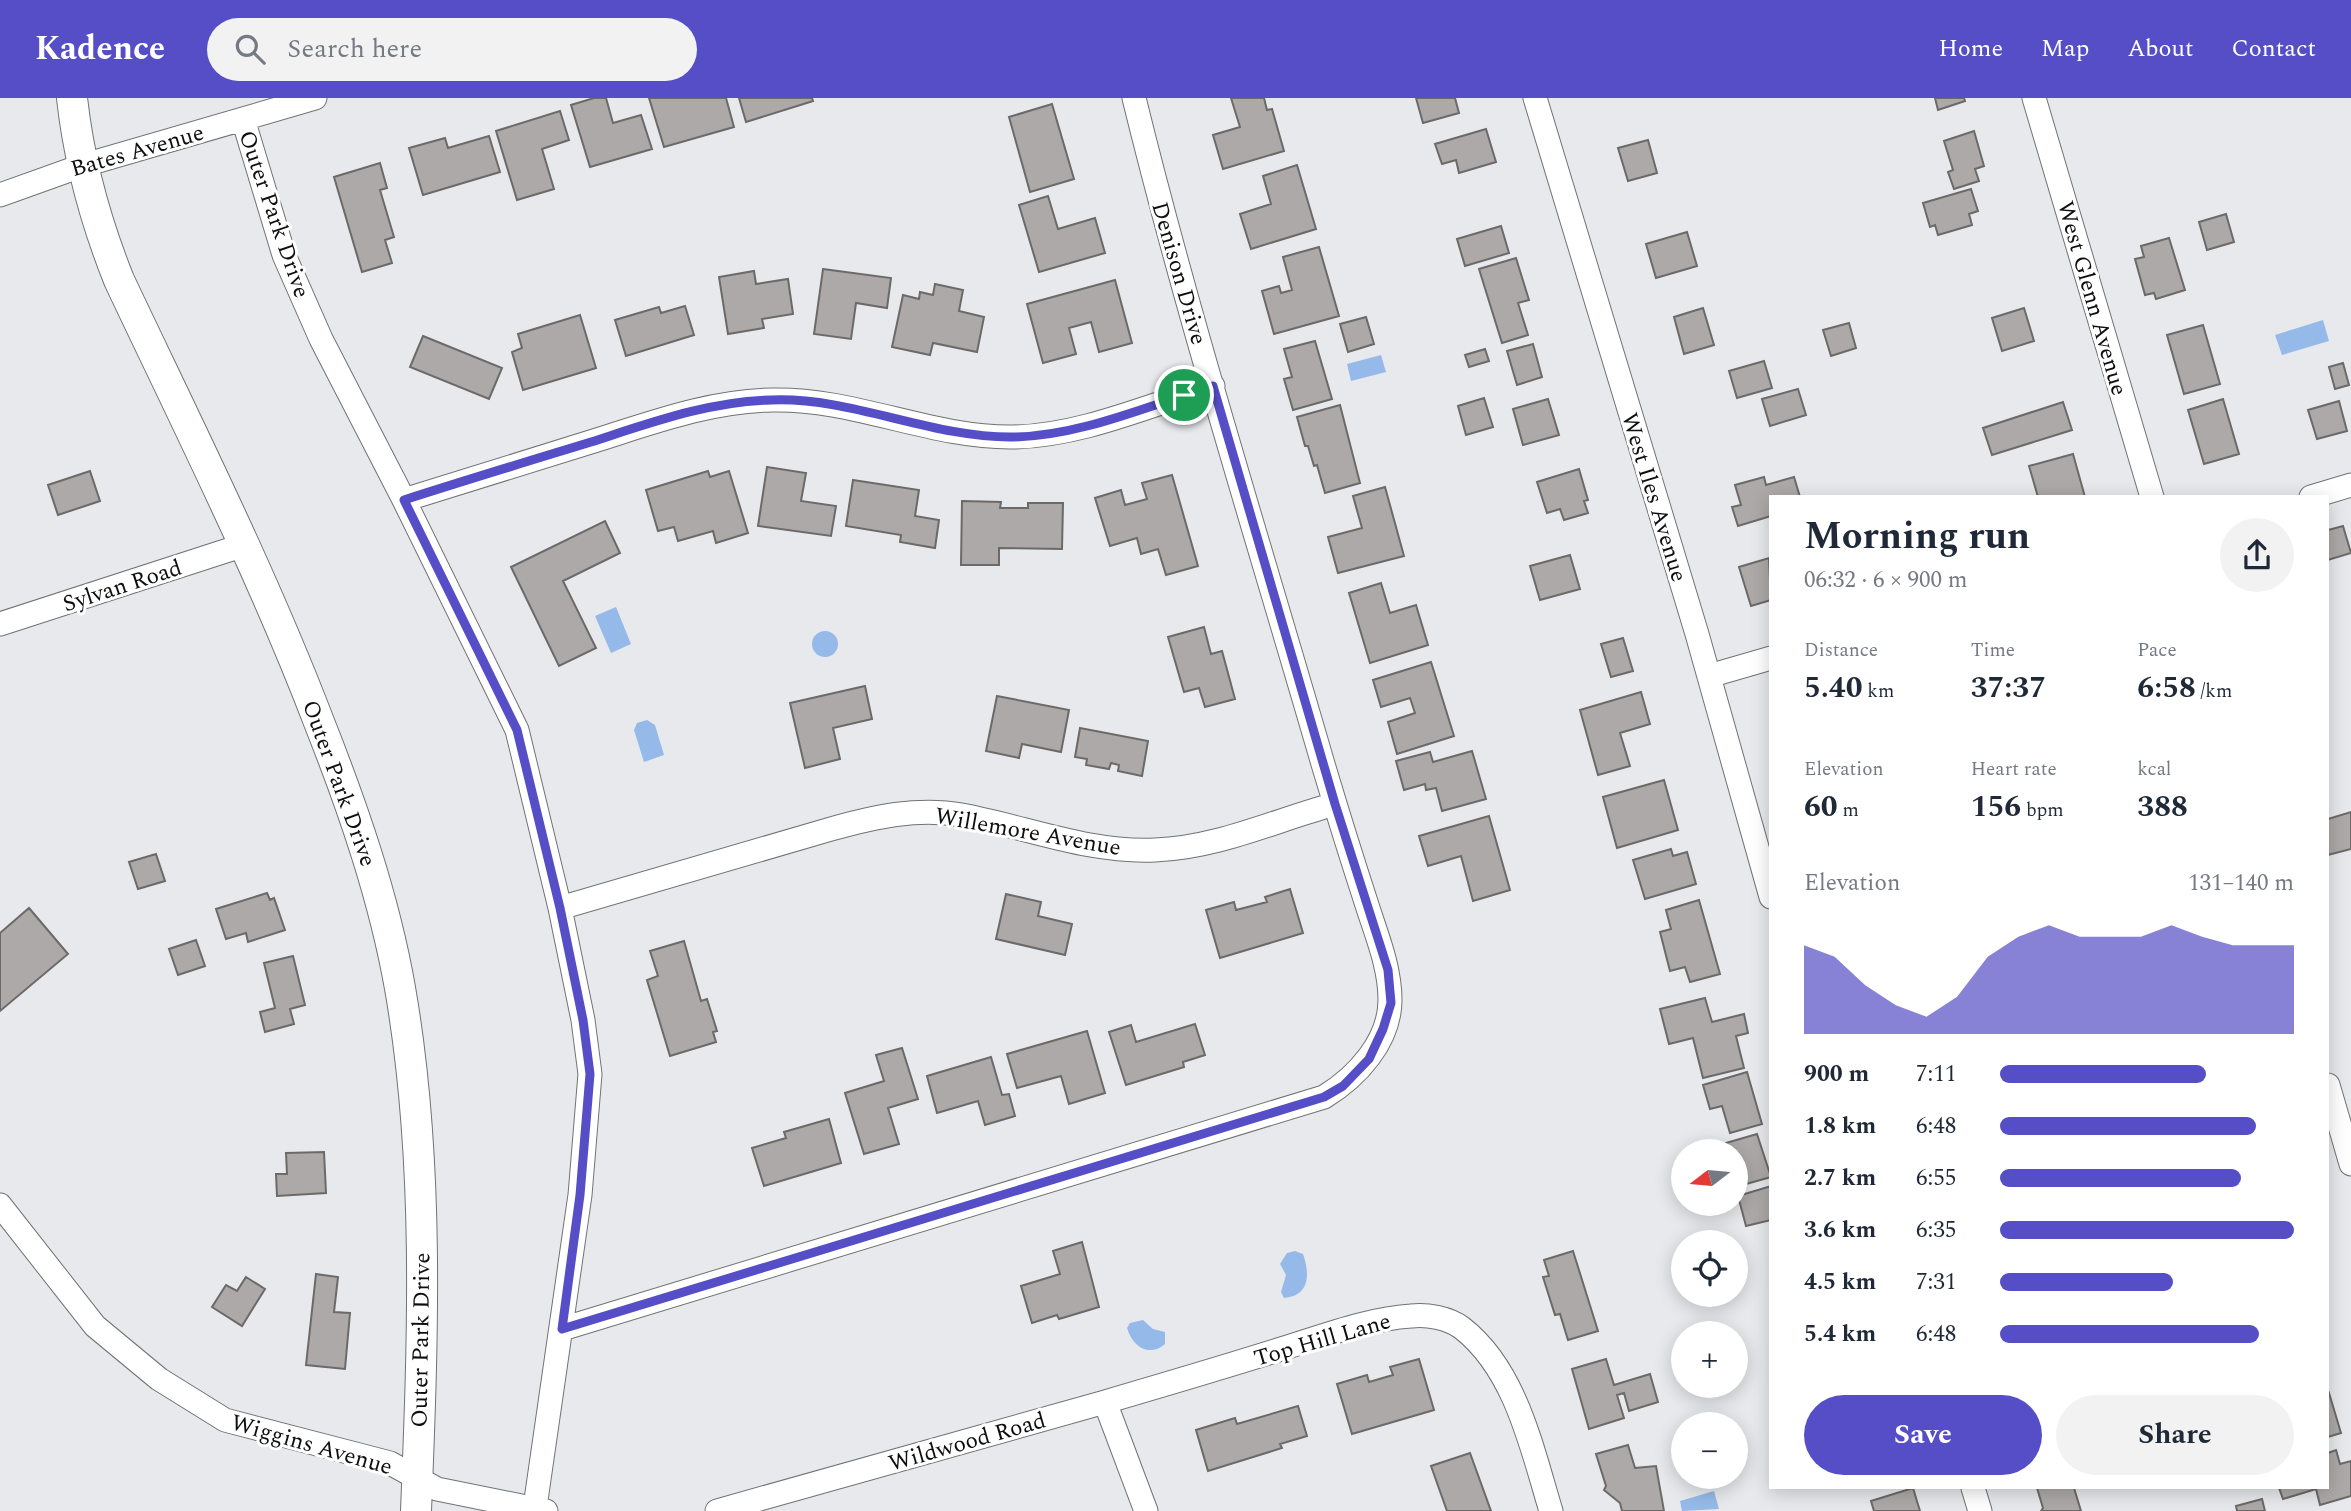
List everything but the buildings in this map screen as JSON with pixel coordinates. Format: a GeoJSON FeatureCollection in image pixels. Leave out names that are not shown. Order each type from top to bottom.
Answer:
{"type":"FeatureCollection","features":[{"type":"Feature","properties":{"kind":"street","name":"Outer Park Drive"},"geometry":{"type":"LineString","coordinates":[[72,98],[81,166],[97,223],[119,280],[295,659],[342,781],[374,881],[400,986],[412,1080],[421,1228],[416,1511]]}},
{"type":"Feature","properties":{"kind":"street","name":"Bates Avenue"},"geometry":{"type":"LineString","coordinates":[[0,195],[81,166],[315,98]]}},
{"type":"Feature","properties":{"kind":"street","name":"Denison Drive"},"geometry":{"type":"LineString","coordinates":[[562,1329],[1324,1097],[1343,1086],[1369,1059],[1383,1029],[1391,1003],[1388,970],[1335,804],[1167,232],[1134,98]]}},
{"type":"Feature","properties":{"kind":"street","name":"West Iles Avenue"},"geometry":{"type":"LineString","coordinates":[[1535,98],[1709,676],[1769,890]]}},
{"type":"Feature","properties":{"kind":"street","name":"West Glenn Avenue"},"geometry":{"type":"LineString","coordinates":[[2034,98],[2151,495]]}},
{"type":"Feature","properties":{"kind":"street","name":"Outer Park Drive"},"geometry":{"type":"LineString","coordinates":[[243,120],[284,255],[321,339],[517,730],[560,908],[583,1020],[590,1074],[580,1195],[541,1509]]}},
{"type":"Feature","properties":{"kind":"street"},"geometry":{"type":"LineString","coordinates":[[404,500],[693,410],[771,400],[809,401],[928,427],[1012,437],[1056,432],[1094,423],[1213,386]]}},
{"type":"Feature","properties":{"kind":"street"},"geometry":{"type":"LineString","coordinates":[[2318,495],[2351,485]]}},
{"type":"Feature","properties":{"kind":"street","name":"Sylvan Road"},"geometry":{"type":"LineString","coordinates":[[0,624],[244,545]]}},
{"type":"Feature","properties":{"kind":"street"},"geometry":{"type":"LineString","coordinates":[[1709,676],[1769,659]]}},
{"type":"Feature","properties":{"kind":"street","name":"Willemore Avenue"},"geometry":{"type":"LineString","coordinates":[[560,908],[855,822],[912,812],[960,815],[1073,841],[1120,849],[1155,850],[1222,839],[1335,804]]}},
{"type":"Feature","properties":{"kind":"street"},"geometry":{"type":"LineString","coordinates":[[2329,1088],[2351,1164]]}},
{"type":"Feature","properties":{"kind":"street","name":"Wiggins Avenue"},"geometry":{"type":"LineString","coordinates":[[4,1220],[95,1326],[159,1380],[225,1420],[390,1463],[417,1478]]}},
{"type":"Feature","properties":{"kind":"street","name":"Top Hill Lane"},"geometry":{"type":"LineString","coordinates":[[1105,1402],[1357,1326],[1413,1315],[1440,1318],[1459,1326],[1473,1338],[1490,1357],[1508,1388],[1531,1446],[1551,1511]]}},
{"type":"Feature","properties":{"kind":"street"},"geometry":{"type":"LineString","coordinates":[[1105,1402],[1146,1511]]}},
{"type":"Feature","properties":{"kind":"street","name":"Wildwood Road"},"geometry":{"type":"LineString","coordinates":[[717,1511],[1105,1402]]}},
{"type":"Feature","properties":{"kind":"street"},"geometry":{"type":"LineString","coordinates":[[417,1478],[437,1489],[541,1509]]}},
{"type":"Feature","properties":{"kind":"street"},"geometry":{"type":"LineString","coordinates":[[1973,1489],[1980,1511]]}},
{"type":"Feature","properties":{"kind":"water"},"geometry":{"type":"Polygon","coordinates":[[[2323,320],[2329,341],[2282,355],[2275,335],[2323,320]]]}},
{"type":"Feature","properties":{"kind":"water"},"geometry":{"type":"Polygon","coordinates":[[[1381,355],[1386,372],[1351,381],[1347,364],[1381,355]]]}},
{"type":"Feature","properties":{"kind":"water"},"geometry":{"type":"Polygon","coordinates":[[[616,607],[631,644],[611,653],[595,616],[616,607]]]}},
{"type":"Feature","properties":{"kind":"water"},"geometry":{"type":"Polygon","coordinates":[[[825,631],[834,635],[838,644],[834,653],[825,657],[816,653],[812,644],[816,635],[825,631]]]}},
{"type":"Feature","properties":{"kind":"water"},"geometry":{"type":"Polygon","coordinates":[[[647,720],[655,725],[664,755],[644,762],[634,730],[637,723],[647,720]]]}},
{"type":"Feature","properties":{"kind":"water"},"geometry":{"type":"Polygon","coordinates":[[[1295,1251],[1303,1254],[1307,1269],[1306,1283],[1299,1293],[1284,1298],[1281,1292],[1286,1275],[1280,1264],[1287,1253],[1295,1251]]]}},
{"type":"Feature","properties":{"kind":"water"},"geometry":{"type":"Polygon","coordinates":[[[1143,1320],[1153,1329],[1165,1332],[1165,1344],[1153,1350],[1137,1345],[1127,1328],[1130,1323],[1143,1320]]]}},
{"type":"Feature","properties":{"kind":"water"},"geometry":{"type":"Polygon","coordinates":[[[1714,1491],[1719,1509],[1682,1511],[1680,1501],[1714,1491]]]}},
{"type":"Feature","properties":{"kind":"route"},"geometry":{"type":"LineString","coordinates":[[1213,386],[1335,804],[1388,970],[1391,1003],[1369,1059],[1343,1086],[1324,1097],[562,1329],[580,1195],[590,1074],[583,1020],[560,908],[535,814],[517,730],[404,500],[693,410],[771,400],[809,401],[928,427],[1012,437],[1056,432],[1094,423],[1184,395],[1213,386]]}}]}
